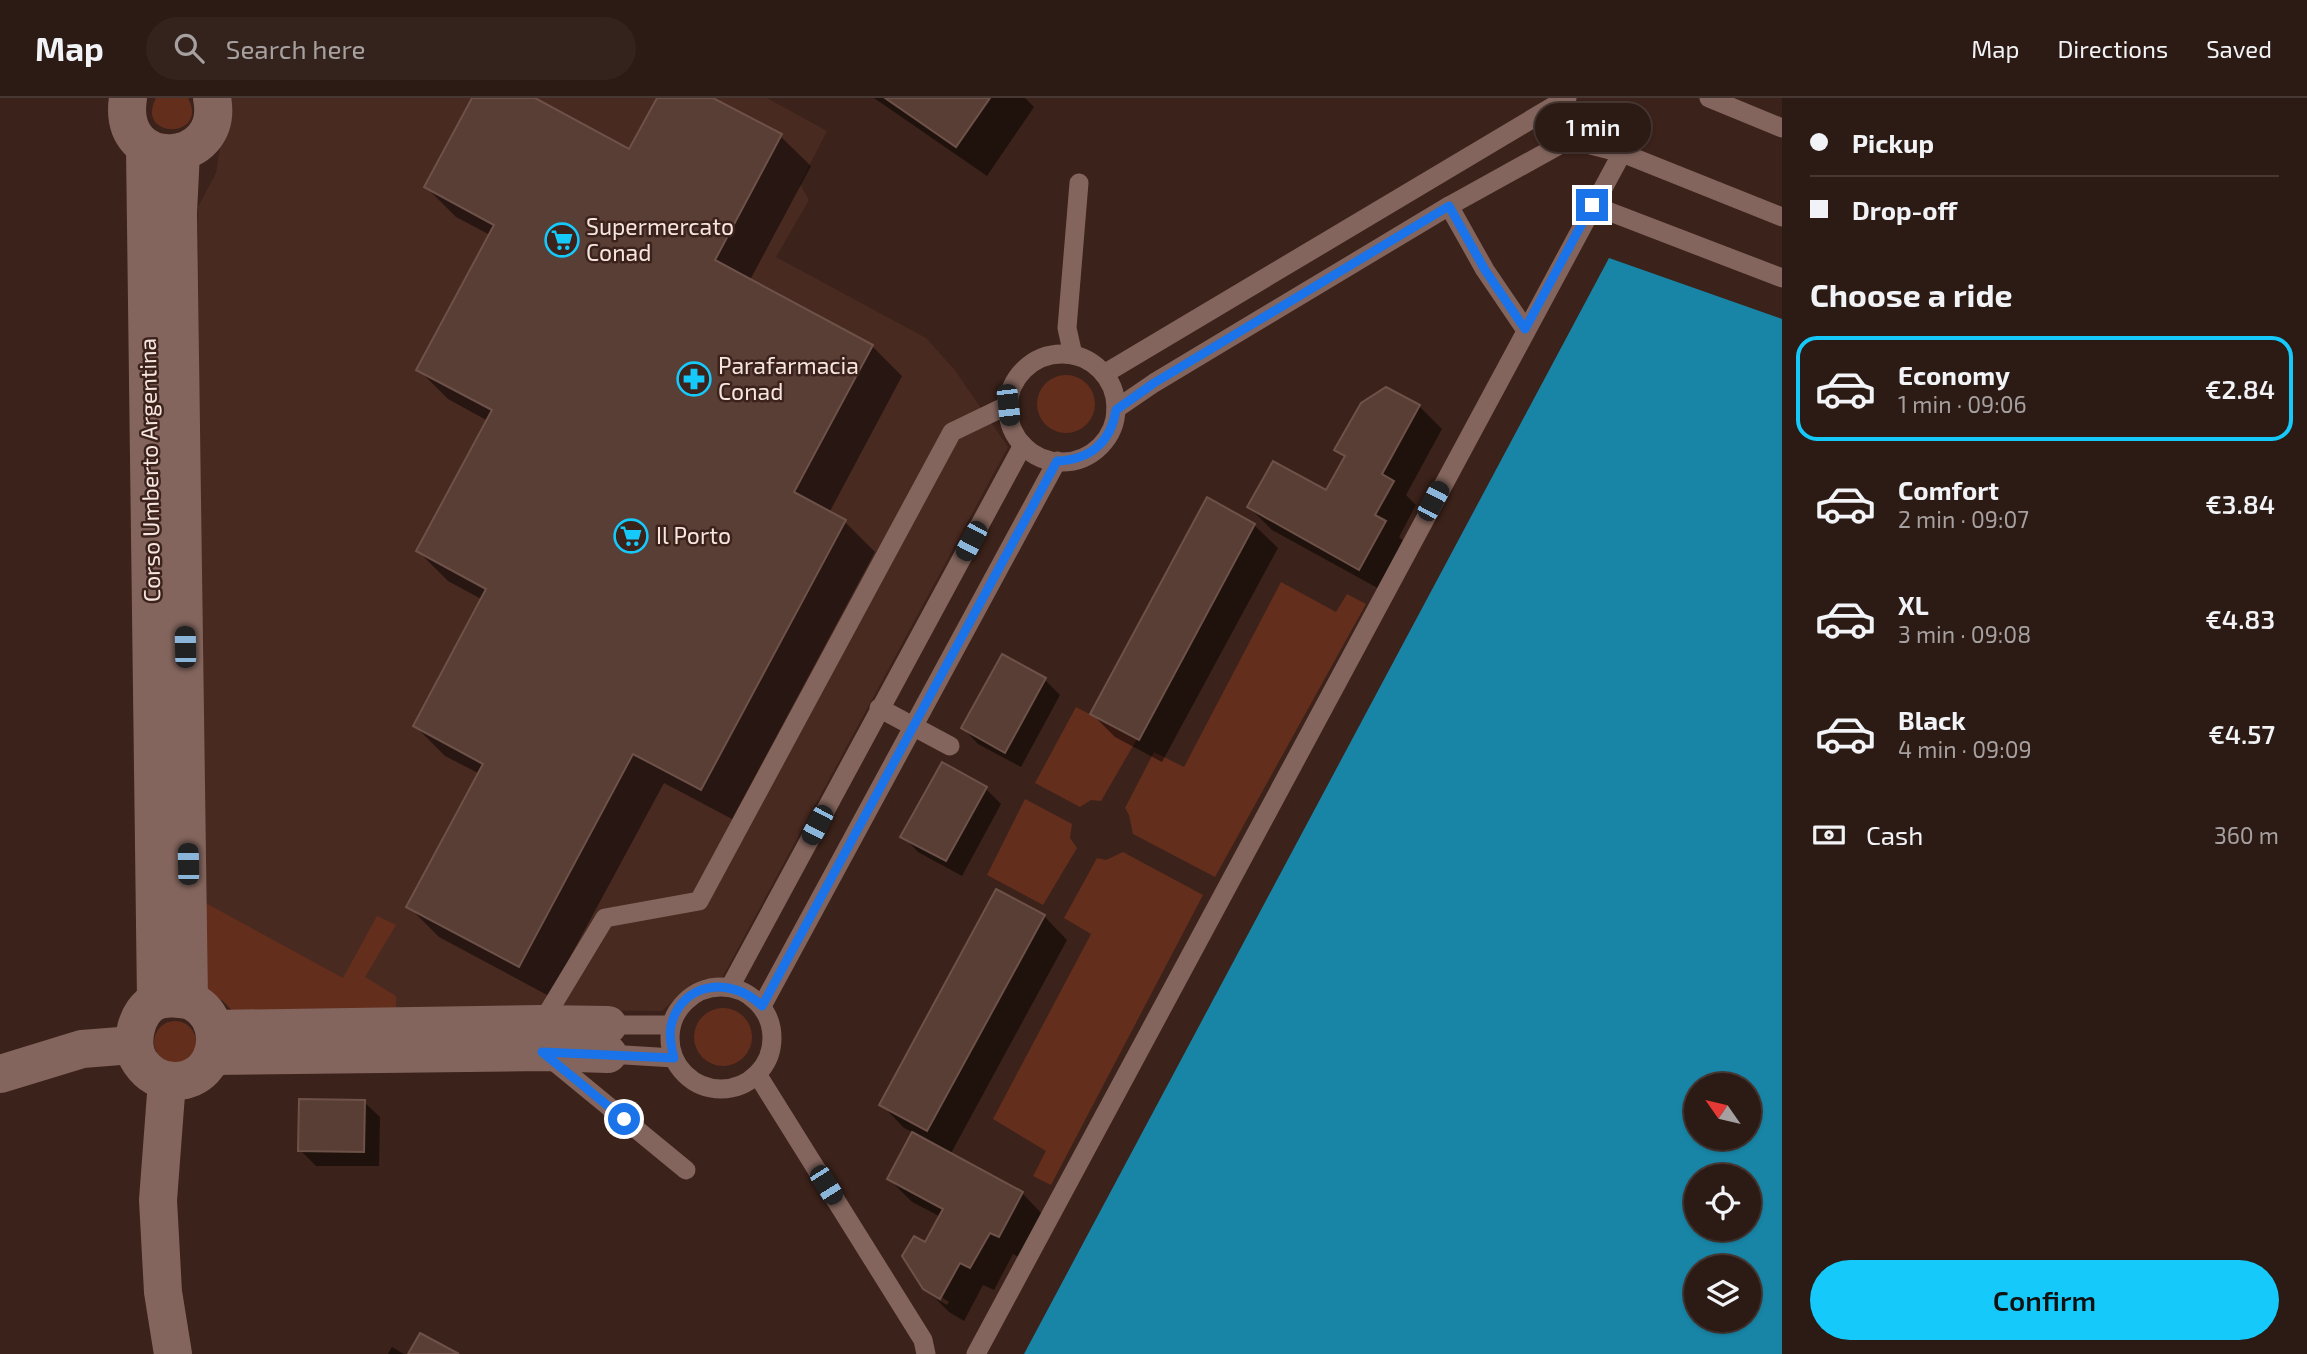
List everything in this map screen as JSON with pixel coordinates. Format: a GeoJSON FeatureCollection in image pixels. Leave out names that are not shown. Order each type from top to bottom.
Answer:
{"type":"FeatureCollection","features":[{"type":"Feature","properties":{"kind":"street"},"geometry":{"type":"LineString","coordinates":[[128,98],[126,114],[130,128],[163,150],[201,141],[213,119],[212,98]]}},
{"type":"Feature","properties":{"kind":"street","name":"Corso Umberto Argentina"},"geometry":{"type":"LineString","coordinates":[[163,150],[178,213],[173,1000]]}},
{"type":"Feature","properties":{"kind":"street"},"geometry":{"type":"LineString","coordinates":[[173,1000],[208,1017],[213,1042],[202,1071],[186,1080],[167,1081],[155,1077],[145,1069],[137,1058],[134,1045],[135,1031],[141,1018],[173,1000]]}},
{"type":"Feature","properties":{"kind":"street"},"geometry":{"type":"LineString","coordinates":[[213,1042],[542,1038],[608,1040]]}},
{"type":"Feature","properties":{"kind":"street"},"geometry":{"type":"LineString","coordinates":[[0,1074],[82,1049],[134,1045]]}},
{"type":"Feature","properties":{"kind":"street"},"geometry":{"type":"LineString","coordinates":[[167,1081],[158,1200],[163,1292],[173,1354]]}},
{"type":"Feature","properties":{"kind":"lane"},"geometry":{"type":"LineString","coordinates":[[1104,374],[1567,98]]}},
{"type":"Feature","properties":{"kind":"lane"},"geometry":{"type":"LineString","coordinates":[[1709,98],[1782,128]]}},
{"type":"Feature","properties":{"kind":"lane"},"geometry":{"type":"LineString","coordinates":[[1116,410],[1154,383],[1449,206],[1563,143],[1579,142],[1622,153],[1782,217]]}},
{"type":"Feature","properties":{"kind":"lane"},"geometry":{"type":"LineString","coordinates":[[976,1354],[1622,153]]}},
{"type":"Feature","properties":{"kind":"lane"},"geometry":{"type":"LineString","coordinates":[[1073,355],[1068,328],[1079,183]]}},
{"type":"Feature","properties":{"kind":"lane"},"geometry":{"type":"LineString","coordinates":[[1592,205],[1782,278]]}},
{"type":"Feature","properties":{"kind":"lane"},"geometry":{"type":"LineString","coordinates":[[1449,206],[1485,270],[1525,329]]}},
{"type":"Feature","properties":{"kind":"lane"},"geometry":{"type":"LineString","coordinates":[[1055,355],[1073,355],[1090,362],[1104,374],[1111,384],[1116,410],[1114,424],[1097,448],[1078,458],[1057,461],[1045,459],[1023,445],[1015,434],[1008,405],[1012,387],[1022,371],[1037,360],[1055,355]]}},
{"type":"Feature","properties":{"kind":"lane"},"geometry":{"type":"LineString","coordinates":[[686,1170],[542,1038],[605,918],[699,901],[952,432],[1008,405]]}},
{"type":"Feature","properties":{"kind":"lane"},"geometry":{"type":"LineString","coordinates":[[730,987],[1023,445]]}},
{"type":"Feature","properties":{"kind":"lane"},"geometry":{"type":"LineString","coordinates":[[762,1006],[1057,461]]}},
{"type":"Feature","properties":{"kind":"lane"},"geometry":{"type":"LineString","coordinates":[[879,708],[950,746]]}},
{"type":"Feature","properties":{"kind":"lane"},"geometry":{"type":"LineString","coordinates":[[715,986],[730,987],[742,990],[762,1006],[768,1017],[772,1041],[770,1053],[757,1074],[743,1084],[728,1088],[711,1088],[695,1082],[683,1072],[674,1058],[670,1042],[671,1025],[677,1011],[694,995],[715,986]]}},
{"type":"Feature","properties":{"kind":"lane"},"geometry":{"type":"LineString","coordinates":[[608,1040],[671,1025]]}},
{"type":"Feature","properties":{"kind":"lane"},"geometry":{"type":"LineString","coordinates":[[608,1040],[674,1058]]}},
{"type":"Feature","properties":{"kind":"lane"},"geometry":{"type":"LineString","coordinates":[[757,1074],[923,1340],[926,1354]]}},
{"type":"Feature","properties":{"kind":"shaded area"},"geometry":{"type":"Polygon","coordinates":[[[156,98],[188,98],[192,111],[189,121],[182,127],[162,127],[155,121],[152,112],[156,98]]]}},
{"type":"Feature","properties":{"kind":"shaded area"},"geometry":{"type":"Polygon","coordinates":[[[227,98],[767,98],[827,131],[800,184],[809,200],[776,257],[926,338],[954,369],[1008,447],[722,978],[704,979],[688,987],[662,1011],[516,1010],[236,1015],[223,1001],[202,989],[198,207],[216,173],[227,98]]]}},
{"type":"Feature","properties":{"kind":"shaded area"},"geometry":{"type":"Polygon","coordinates":[[[1060,375],[1072,375],[1087,383],[1095,398],[1095,410],[1087,425],[1072,433],[1060,433],[1045,425],[1037,410],[1037,398],[1045,383],[1060,375]]]}},
{"type":"Feature","properties":{"kind":"shaded area"},"geometry":{"type":"Polygon","coordinates":[[[1281,582],[1336,612],[1347,594],[1366,604],[1215,877],[1133,834],[1125,808],[1154,752],[1184,767],[1281,582]]]}},
{"type":"Feature","properties":{"kind":"shaded area"},"geometry":{"type":"Polygon","coordinates":[[[1076,707],[1137,739],[1101,801],[1091,800],[1080,807],[1035,783],[1076,707]]]}},
{"type":"Feature","properties":{"kind":"shaded area"},"geometry":{"type":"Polygon","coordinates":[[[1025,799],[1072,824],[1070,838],[1077,848],[1043,905],[987,875],[1025,799]]]}},
{"type":"Feature","properties":{"kind":"shaded area"},"geometry":{"type":"Polygon","coordinates":[[[1123,852],[1203,895],[1051,1185],[1033,1176],[1046,1151],[993,1119],[1091,934],[1064,918],[1097,858],[1106,860],[1123,852]]]}},
{"type":"Feature","properties":{"kind":"shaded area"},"geometry":{"type":"Polygon","coordinates":[[[202,901],[343,978],[377,916],[396,925],[365,977],[396,996],[396,1011],[236,1015],[223,1001],[202,989],[202,901]]]}},
{"type":"Feature","properties":{"kind":"shaded area"},"geometry":{"type":"Polygon","coordinates":[[[717,1008],[729,1008],[744,1016],[752,1031],[752,1043],[744,1058],[729,1066],[717,1066],[702,1058],[694,1043],[694,1031],[702,1016],[717,1008]]]}},
{"type":"Feature","properties":{"kind":"shaded area"},"geometry":{"type":"Polygon","coordinates":[[[175,1021],[190,1027],[196,1042],[190,1057],[175,1063],[160,1057],[154,1042],[160,1027],[175,1021]]]}},
{"type":"Feature","properties":{"kind":"water"},"geometry":{"type":"Polygon","coordinates":[[[1609,258],[1782,319],[1782,1354],[1024,1354],[1609,258]]]}},
{"type":"Feature","properties":{"kind":"building","name":"Il Porto"},"geometry":{"type":"Polygon","coordinates":[[[472,98],[535,98],[629,149],[657,98],[713,98],[782,134],[715,260],[873,345],[794,492],[846,520],[701,790],[633,754],[519,967],[406,907],[483,764],[413,726],[486,589],[416,551],[492,410],[416,370],[494,225],[424,187],[472,98]]]}},
{"type":"Feature","properties":{"kind":"building"},"geometry":{"type":"Polygon","coordinates":[[[885,98],[990,98],[956,147],[885,98]]]}},
{"type":"Feature","properties":{"kind":"building"},"geometry":{"type":"Polygon","coordinates":[[[1386,387],[1420,405],[1382,474],[1394,481],[1375,515],[1386,521],[1359,570],[1247,507],[1273,461],[1326,490],[1345,456],[1334,450],[1361,403],[1386,387]]]}},
{"type":"Feature","properties":{"kind":"building"},"geometry":{"type":"Polygon","coordinates":[[[1207,497],[1255,524],[1139,740],[1090,714],[1207,497]]]}},
{"type":"Feature","properties":{"kind":"building"},"geometry":{"type":"Polygon","coordinates":[[[1002,654],[1046,678],[1005,753],[961,728],[1002,654]]]}},
{"type":"Feature","properties":{"kind":"building"},"geometry":{"type":"Polygon","coordinates":[[[942,762],[987,787],[946,861],[900,837],[942,762]]]}},
{"type":"Feature","properties":{"kind":"building"},"geometry":{"type":"Polygon","coordinates":[[[996,889],[1045,915],[927,1131],[879,1105],[996,889]]]}},
{"type":"Feature","properties":{"kind":"building"},"geometry":{"type":"Polygon","coordinates":[[[299,1099],[365,1100],[364,1152],[298,1151],[299,1099]]]}},
{"type":"Feature","properties":{"kind":"building"},"geometry":{"type":"Polygon","coordinates":[[[912,1132],[1023,1192],[999,1237],[990,1233],[970,1268],[960,1263],[940,1299],[923,1289],[902,1256],[914,1236],[925,1242],[943,1209],[887,1179],[912,1132]]]}},
{"type":"Feature","properties":{"kind":"building"},"geometry":{"type":"Polygon","coordinates":[[[420,1333],[459,1354],[408,1354],[420,1333]]]}},
{"type":"Feature","properties":{"kind":"place","name":"Supermercato Conad"},"geometry":{"type":"Point","coordinates":[562,240]}},
{"type":"Feature","properties":{"kind":"place","name":"Parafarmacia Conad"},"geometry":{"type":"Point","coordinates":[694,379]}},
{"type":"Feature","properties":{"kind":"place","name":"Il Porto"},"geometry":{"type":"Point","coordinates":[631,536]}},
{"type":"Feature","properties":{"kind":"route"},"geometry":{"type":"LineString","coordinates":[[624,1119],[542,1052],[674,1058],[670,1042],[671,1025],[677,1011],[687,999],[700,991],[715,986],[730,987],[742,990],[762,1006],[1057,461],[1071,461],[1097,448],[1114,424],[1116,410],[1154,383],[1449,206],[1485,270],[1525,329],[1592,205]]}}]}
